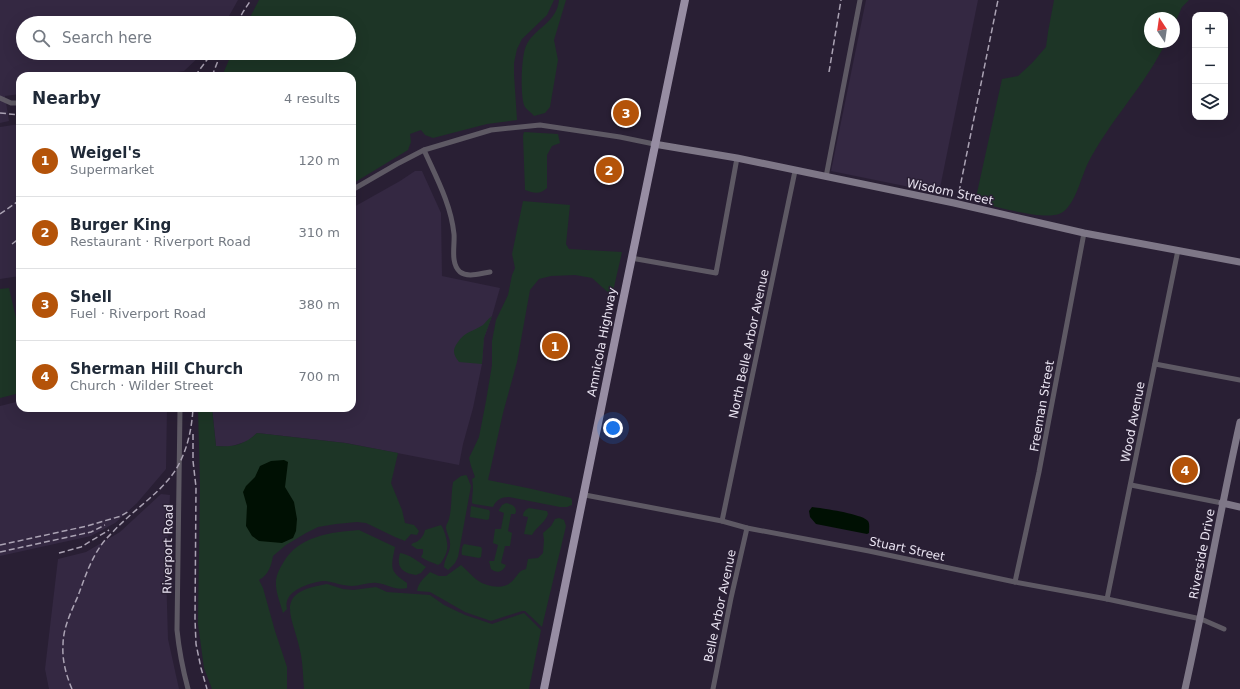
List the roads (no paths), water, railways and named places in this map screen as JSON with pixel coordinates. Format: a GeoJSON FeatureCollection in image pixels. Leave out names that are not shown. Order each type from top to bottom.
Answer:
{"type":"FeatureCollection","features":[{"type":"Feature","properties":{"kind":"main road","name":"Amnicola Highway"},"geometry":{"type":"LineString","coordinates":[[544,689],[585,495],[654,144],[685,0]]}},
{"type":"Feature","properties":{"kind":"street"},"geometry":{"type":"LineString","coordinates":[[826,177],[860,0]]}},
{"type":"Feature","properties":{"kind":"street"},"geometry":{"type":"LineString","coordinates":[[0,98],[11,103],[16,103]]}},
{"type":"Feature","properties":{"kind":"street"},"geometry":{"type":"LineString","coordinates":[[356,188],[424,150],[490,130],[540,125],[620,137],[654,144]]}},
{"type":"Feature","properties":{"kind":"street","name":"Wisdom Street"},"geometry":{"type":"LineString","coordinates":[[654,144],[737,158],[954,203],[1084,233],[1240,262]]}},
{"type":"Feature","properties":{"kind":"street"},"geometry":{"type":"LineString","coordinates":[[424,150],[448,203],[454,233],[454,262],[460,272],[470,275],[490,272]]}},
{"type":"Feature","properties":{"kind":"street"},"geometry":{"type":"LineString","coordinates":[[631,258],[716,272],[737,158]]}},
{"type":"Feature","properties":{"kind":"street","name":"North Belle Arbor Avenue"},"geometry":{"type":"LineString","coordinates":[[722,521],[795,171]]}},
{"type":"Feature","properties":{"kind":"street","name":"Freeman Street"},"geometry":{"type":"LineString","coordinates":[[1015,582],[1040,472],[1084,233]]}},
{"type":"Feature","properties":{"kind":"street","name":"Wood Avenue"},"geometry":{"type":"LineString","coordinates":[[1107,598],[1178,250]]}},
{"type":"Feature","properties":{"kind":"street"},"geometry":{"type":"LineString","coordinates":[[1155,364],[1240,380]]}},
{"type":"Feature","properties":{"kind":"street","name":"Riverport Road"},"geometry":{"type":"LineString","coordinates":[[180,412],[177,630],[188,689]]}},
{"type":"Feature","properties":{"kind":"street","name":"Riverside Drive"},"geometry":{"type":"LineString","coordinates":[[1185,689],[1201,618],[1222,503],[1240,422]]}},
{"type":"Feature","properties":{"kind":"street"},"geometry":{"type":"LineString","coordinates":[[1131,485],[1240,507]]}},
{"type":"Feature","properties":{"kind":"street","name":"Stuart Street"},"geometry":{"type":"LineString","coordinates":[[585,495],[722,521],[748,528],[869,551],[1015,582],[1107,598],[1201,618],[1224,629]]}},
{"type":"Feature","properties":{"kind":"street","name":"Belle Arbor Avenue"},"geometry":{"type":"LineString","coordinates":[[713,689],[731,598],[748,528]]}},
{"type":"Feature","properties":{"kind":"railway"},"geometry":{"type":"LineString","coordinates":[[241,16],[251,0]]}},
{"type":"Feature","properties":{"kind":"railway"},"geometry":{"type":"LineString","coordinates":[[829,72],[841,0]]}},
{"type":"Feature","properties":{"kind":"railway"},"geometry":{"type":"LineString","coordinates":[[959,192],[998,0]]}},
{"type":"Feature","properties":{"kind":"railway"},"geometry":{"type":"LineString","coordinates":[[198,72],[207,60]]}},
{"type":"Feature","properties":{"kind":"railway"},"geometry":{"type":"LineString","coordinates":[[214,72],[218,60]]}},
{"type":"Feature","properties":{"kind":"railway"},"geometry":{"type":"LineString","coordinates":[[0,113],[16,115]]}},
{"type":"Feature","properties":{"kind":"railway"},"geometry":{"type":"LineString","coordinates":[[0,214],[16,203]]}},
{"type":"Feature","properties":{"kind":"railway"},"geometry":{"type":"LineString","coordinates":[[12,244],[16,241]]}},
{"type":"Feature","properties":{"kind":"railway"},"geometry":{"type":"LineString","coordinates":[[72,689],[66,673],[64,662],[63,639],[68,620],[89,566],[106,539],[122,522],[155,494],[174,472],[187,444],[191,430],[193,412]]}},
{"type":"Feature","properties":{"kind":"railway"},"geometry":{"type":"LineString","coordinates":[[193,434],[193,461],[196,487],[196,644],[207,689]]}},
{"type":"Feature","properties":{"kind":"railway"},"geometry":{"type":"LineString","coordinates":[[0,545],[87,526],[121,516],[129,511]]}},
{"type":"Feature","properties":{"kind":"railway"},"geometry":{"type":"LineString","coordinates":[[0,552],[91,532],[105,525]]}},
{"type":"Feature","properties":{"kind":"railway"},"geometry":{"type":"LineString","coordinates":[[59,553],[81,547],[109,530]]}},
{"type":"Feature","properties":{"kind":"place","name":"Shell"},"geometry":{"type":"Point","coordinates":[626,113]}},
{"type":"Feature","properties":{"kind":"place","name":"Burger King"},"geometry":{"type":"Point","coordinates":[609,170]}},
{"type":"Feature","properties":{"kind":"place","name":"Weigel's"},"geometry":{"type":"Point","coordinates":[555,346]}},
{"type":"Feature","properties":{"kind":"place","name":"Sherman Hill Church"},"geometry":{"type":"Point","coordinates":[1185,470]}}]}
